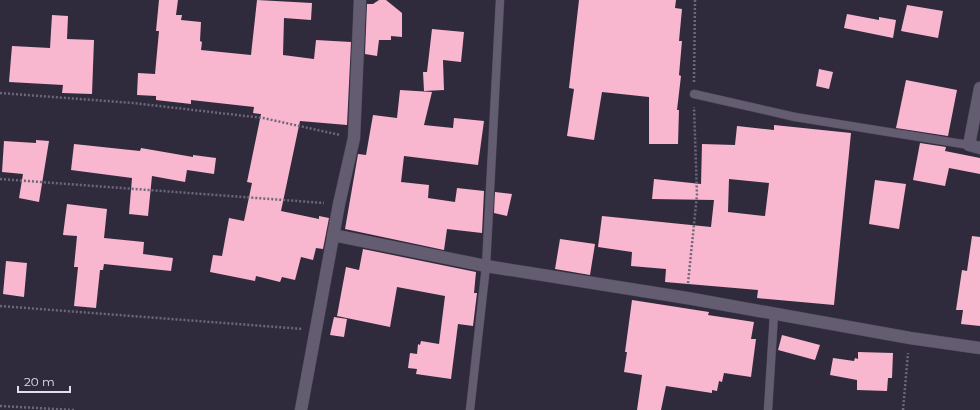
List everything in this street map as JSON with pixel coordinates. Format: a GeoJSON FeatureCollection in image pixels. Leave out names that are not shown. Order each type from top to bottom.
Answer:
{"type":"FeatureCollection","features":[{"type":"Feature","properties":{"kind":"street"},"geometry":{"type":"LineString","coordinates":[[301,410],[339,204],[354,138],[360,0]]}},
{"type":"Feature","properties":{"kind":"street"},"geometry":{"type":"LineString","coordinates":[[974,147],[980,88]]}},
{"type":"Feature","properties":{"kind":"street"},"geometry":{"type":"LineString","coordinates":[[333,235],[486,266],[687,298],[910,338],[980,348]]}},
{"type":"Feature","properties":{"kind":"lane"},"geometry":{"type":"LineString","coordinates":[[470,410],[486,266],[500,0]]}},
{"type":"Feature","properties":{"kind":"lane"},"geometry":{"type":"LineString","coordinates":[[694,94],[795,117],[974,147]]}},
{"type":"Feature","properties":{"kind":"lane"},"geometry":{"type":"LineString","coordinates":[[768,410],[774,314]]}},
{"type":"Feature","properties":{"kind":"path"},"geometry":{"type":"LineString","coordinates":[[687,298],[697,195],[694,94],[695,0]]}},
{"type":"Feature","properties":{"kind":"path"},"geometry":{"type":"LineString","coordinates":[[0,93],[133,103],[263,118],[354,138]]}},
{"type":"Feature","properties":{"kind":"path"},"geometry":{"type":"LineString","coordinates":[[0,179],[339,204]]}},
{"type":"Feature","properties":{"kind":"path"},"geometry":{"type":"LineString","coordinates":[[0,306],[315,330]]}},
{"type":"Feature","properties":{"kind":"path"},"geometry":{"type":"LineString","coordinates":[[904,410],[910,338]]}},
{"type":"Feature","properties":{"kind":"path"},"geometry":{"type":"LineString","coordinates":[[0,406],[74,410]]}},
{"type":"Feature","properties":{"kind":"building"},"geometry":{"type":"Polygon","coordinates":[[[159,0],[178,0],[176,15],[182,15],[181,20],[201,22],[201,50],[251,55],[257,0],[312,3],[311,20],[284,18],[283,55],[314,59],[316,40],[351,42],[347,125],[300,121],[281,211],[319,219],[319,216],[329,218],[323,249],[316,248],[313,260],[301,257],[295,280],[282,277],[280,282],[256,276],[255,281],[210,272],[213,255],[222,256],[229,218],[244,221],[252,183],[247,182],[261,114],[253,113],[254,107],[191,100],[191,104],[156,100],[156,96],[137,95],[138,73],[155,74],[159,31],[156,31],[159,0]]]}},
{"type":"Feature","properties":{"kind":"building"},"geometry":{"type":"Polygon","coordinates":[[[379,0],[386,0],[402,13],[402,37],[391,36],[391,40],[379,40],[377,56],[365,54],[367,4],[373,4],[379,0]]]}},
{"type":"Feature","properties":{"kind":"building"},"geometry":{"type":"Polygon","coordinates":[[[579,0],[676,0],[675,8],[682,9],[679,41],[682,41],[679,75],[681,76],[677,110],[679,110],[678,144],[649,144],[649,97],[602,92],[594,140],[567,136],[574,89],[569,88],[579,0]]]}},
{"type":"Feature","properties":{"kind":"building"},"geometry":{"type":"Polygon","coordinates":[[[907,5],[943,11],[938,38],[901,31],[907,5]]]}},
{"type":"Feature","properties":{"kind":"building"},"geometry":{"type":"Polygon","coordinates":[[[847,14],[879,20],[879,17],[896,20],[893,38],[844,28],[847,14]]]}},
{"type":"Feature","properties":{"kind":"building"},"geometry":{"type":"Polygon","coordinates":[[[52,15],[68,16],[67,39],[94,40],[92,94],[62,93],[63,85],[9,82],[12,46],[50,48],[52,15]]]}},
{"type":"Feature","properties":{"kind":"building"},"geometry":{"type":"Polygon","coordinates":[[[432,29],[464,32],[461,62],[443,60],[444,90],[424,91],[423,72],[427,72],[432,29]]]}},
{"type":"Feature","properties":{"kind":"building"},"geometry":{"type":"Polygon","coordinates":[[[819,69],[833,72],[829,89],[816,86],[819,69]]]}},
{"type":"Feature","properties":{"kind":"building"},"geometry":{"type":"Polygon","coordinates":[[[906,80],[957,90],[948,136],[896,128],[906,80]]]}},
{"type":"Feature","properties":{"kind":"building"},"geometry":{"type":"Polygon","coordinates":[[[400,90],[432,92],[424,125],[453,128],[454,118],[484,121],[478,165],[404,156],[401,182],[429,185],[428,198],[455,202],[457,188],[484,191],[482,233],[447,229],[444,250],[345,229],[358,154],[366,155],[373,115],[397,118],[400,90]]]}},
{"type":"Feature","properties":{"kind":"building"},"geometry":{"type":"Polygon","coordinates":[[[774,125],[851,133],[834,305],[757,298],[758,290],[665,282],[666,269],[631,266],[632,252],[598,247],[602,216],[711,227],[714,200],[652,199],[654,179],[701,184],[702,144],[735,145],[737,126],[774,130],[774,125]],[[729,179],[728,212],[765,216],[769,183],[729,179]]]}},
{"type":"Feature","properties":{"kind":"building"},"geometry":{"type":"Polygon","coordinates":[[[36,140],[49,141],[39,202],[19,198],[23,174],[2,172],[4,141],[36,143],[36,140]]]}},
{"type":"Feature","properties":{"kind":"building"},"geometry":{"type":"Polygon","coordinates":[[[920,143],[946,147],[945,151],[980,158],[980,174],[949,168],[945,186],[913,180],[920,143]]]}},
{"type":"Feature","properties":{"kind":"building"},"geometry":{"type":"Polygon","coordinates":[[[74,144],[140,151],[141,148],[193,157],[193,155],[216,158],[214,174],[187,170],[185,182],[152,176],[148,216],[129,214],[132,178],[71,170],[74,144]]]}},
{"type":"Feature","properties":{"kind":"building"},"geometry":{"type":"Polygon","coordinates":[[[875,180],[906,184],[899,229],[869,224],[875,180]]]}},
{"type":"Feature","properties":{"kind":"building"},"geometry":{"type":"Polygon","coordinates":[[[495,192],[512,194],[507,216],[494,213],[495,192]]]}},
{"type":"Feature","properties":{"kind":"building"},"geometry":{"type":"Polygon","coordinates":[[[67,204],[107,209],[104,238],[144,242],[143,254],[173,258],[171,271],[104,264],[103,270],[100,270],[96,308],[74,306],[78,267],[74,267],[77,236],[63,235],[67,204]]]}},
{"type":"Feature","properties":{"kind":"building"},"geometry":{"type":"Polygon","coordinates":[[[972,236],[980,237],[980,326],[961,324],[963,310],[956,310],[962,270],[967,271],[972,236]]]}},
{"type":"Feature","properties":{"kind":"building"},"geometry":{"type":"Polygon","coordinates":[[[560,239],[595,244],[590,275],[555,269],[560,239]]]}},
{"type":"Feature","properties":{"kind":"building"},"geometry":{"type":"Polygon","coordinates":[[[363,249],[476,272],[474,293],[477,293],[473,326],[458,324],[451,379],[416,374],[417,369],[408,368],[410,353],[417,354],[418,344],[420,345],[421,341],[439,344],[445,296],[397,287],[390,327],[337,316],[346,267],[359,270],[363,249]]]}},
{"type":"Feature","properties":{"kind":"building"},"geometry":{"type":"Polygon","coordinates":[[[6,261],[27,263],[24,297],[3,294],[6,261]]]}},
{"type":"Feature","properties":{"kind":"building"},"geometry":{"type":"Polygon","coordinates":[[[632,300],[709,312],[708,315],[754,322],[751,339],[756,339],[751,377],[724,373],[722,382],[719,381],[717,391],[712,390],[712,393],[666,386],[661,410],[637,410],[642,375],[624,372],[627,352],[625,352],[632,300]]]}},
{"type":"Feature","properties":{"kind":"building"},"geometry":{"type":"Polygon","coordinates":[[[334,317],[347,319],[344,337],[330,335],[334,317]]]}},
{"type":"Feature","properties":{"kind":"building"},"geometry":{"type":"Polygon","coordinates":[[[782,335],[820,345],[815,360],[778,350],[782,335]]]}},
{"type":"Feature","properties":{"kind":"building"},"geometry":{"type":"Polygon","coordinates":[[[858,352],[893,353],[892,378],[888,378],[887,391],[857,390],[857,380],[830,375],[833,358],[854,361],[855,358],[858,359],[858,352]]]}}]}
